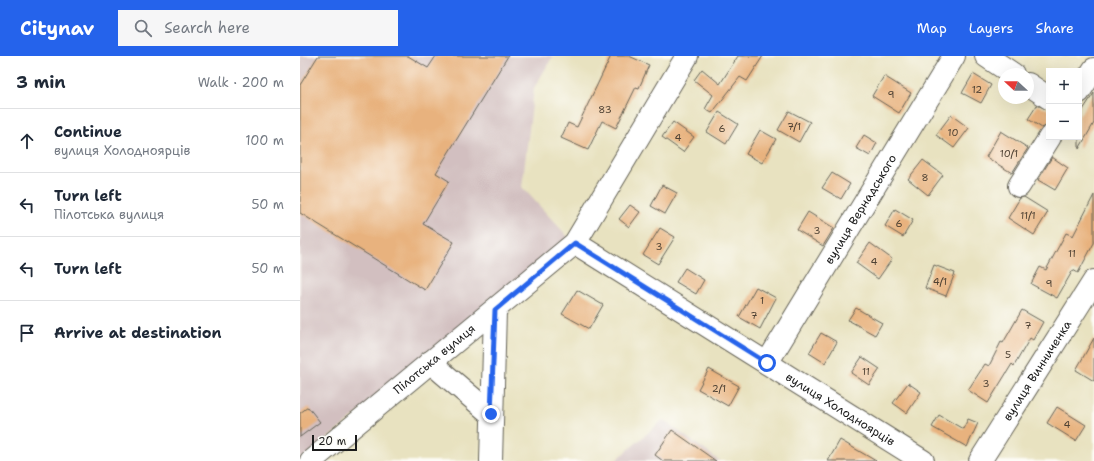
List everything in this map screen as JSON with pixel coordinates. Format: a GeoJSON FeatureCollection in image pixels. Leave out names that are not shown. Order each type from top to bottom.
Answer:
{"type":"FeatureCollection","features":[{"type":"Feature","properties":{"kind":"street","name":"Пілотська вулиця"},"geometry":{"type":"LineString","coordinates":[[311,461],[575,243],[687,56]]}},
{"type":"Feature","properties":{"kind":"street","name":"вулиця Вернадського"},"geometry":{"type":"LineString","coordinates":[[767,363],[954,56]]}},
{"type":"Feature","properties":{"kind":"street"},"geometry":{"type":"LineString","coordinates":[[986,56],[1004,68]]}},
{"type":"Feature","properties":{"kind":"street"},"geometry":{"type":"LineString","coordinates":[[1082,87],[1094,69]]}},
{"type":"Feature","properties":{"kind":"street"},"geometry":{"type":"LineString","coordinates":[[1034,88],[1046,96]]}},
{"type":"Feature","properties":{"kind":"street"},"geometry":{"type":"LineString","coordinates":[[1019,186],[1048,140]]}},
{"type":"Feature","properties":{"kind":"street","name":"вулиця Холодноярців"},"geometry":{"type":"LineString","coordinates":[[575,243],[923,461]]}},
{"type":"Feature","properties":{"kind":"street","name":"вулиця Винниченка"},"geometry":{"type":"LineString","coordinates":[[980,461],[1094,281]]}},
{"type":"Feature","properties":{"kind":"street"},"geometry":{"type":"LineString","coordinates":[[491,461],[491,414],[495,310]]}},
{"type":"Feature","properties":{"kind":"street"},"geometry":{"type":"LineString","coordinates":[[430,362],[491,414]]}},
{"type":"Feature","properties":{"kind":"shaded area"},"geometry":{"type":"Polygon","coordinates":[[[300,56],[553,56],[534,88],[522,187],[570,239],[300,461],[300,56]]]}},
{"type":"Feature","properties":{"kind":"shaded area"},"geometry":{"type":"Polygon","coordinates":[[[663,420],[720,461],[615,461],[663,420]]]}},
{"type":"Feature","properties":{"kind":"building"},"geometry":{"type":"Polygon","coordinates":[[[318,56],[408,56],[428,68],[436,56],[508,56],[436,173],[449,181],[423,224],[454,242],[425,290],[300,213],[300,85],[318,56]]]}},
{"type":"Feature","properties":{"kind":"building"},"geometry":{"type":"Polygon","coordinates":[[[611,56],[629,56],[649,65],[639,88],[636,87],[616,128],[602,121],[588,150],[561,138],[568,123],[577,127],[611,56]]]}},
{"type":"Feature","properties":{"kind":"building"},"geometry":{"type":"Polygon","coordinates":[[[738,56],[763,56],[747,81],[740,77],[712,113],[705,109],[713,95],[694,80],[702,69],[720,84],[738,56]]]}},
{"type":"Feature","properties":{"kind":"building"},"geometry":{"type":"Polygon","coordinates":[[[973,74],[991,85],[981,103],[962,93],[973,74]]]}},
{"type":"Feature","properties":{"kind":"building"},"geometry":{"type":"Polygon","coordinates":[[[884,76],[911,93],[899,113],[872,96],[884,76]]]}},
{"type":"Feature","properties":{"kind":"building"},"geometry":{"type":"Polygon","coordinates":[[[1094,93],[1094,123],[1079,149],[1079,140],[1082,140],[1082,111],[1094,93]]]}},
{"type":"Feature","properties":{"kind":"building"},"geometry":{"type":"Polygon","coordinates":[[[1037,105],[1046,109],[1046,126],[1042,128],[1028,119],[1037,105]]]}},
{"type":"Feature","properties":{"kind":"building"},"geometry":{"type":"Polygon","coordinates":[[[789,111],[810,122],[799,142],[778,130],[789,111]]]}},
{"type":"Feature","properties":{"kind":"building"},"geometry":{"type":"Polygon","coordinates":[[[719,112],[738,124],[726,144],[707,132],[719,112]]]}},
{"type":"Feature","properties":{"kind":"building"},"geometry":{"type":"Polygon","coordinates":[[[951,115],[969,128],[954,148],[936,135],[951,115]]]}},
{"type":"Feature","properties":{"kind":"building"},"geometry":{"type":"Polygon","coordinates":[[[673,122],[694,137],[683,152],[662,137],[673,122]]]}},
{"type":"Feature","properties":{"kind":"building"},"geometry":{"type":"Polygon","coordinates":[[[760,130],[776,139],[762,163],[746,154],[760,130]]]}},
{"type":"Feature","properties":{"kind":"building"},"geometry":{"type":"Polygon","coordinates":[[[1001,131],[1028,148],[1012,173],[986,157],[1001,131]]]}},
{"type":"Feature","properties":{"kind":"building"},"geometry":{"type":"Polygon","coordinates":[[[864,135],[877,143],[870,156],[856,148],[864,135]]]}},
{"type":"Feature","properties":{"kind":"building"},"geometry":{"type":"Polygon","coordinates":[[[1052,157],[1068,168],[1055,190],[1038,180],[1052,157]]]}},
{"type":"Feature","properties":{"kind":"building"},"geometry":{"type":"Polygon","coordinates":[[[923,160],[943,175],[928,195],[908,179],[923,160]]]}},
{"type":"Feature","properties":{"kind":"building"},"geometry":{"type":"Polygon","coordinates":[[[832,173],[850,184],[841,199],[822,188],[832,173]]]}},
{"type":"Feature","properties":{"kind":"building"},"geometry":{"type":"Polygon","coordinates":[[[662,185],[677,193],[665,214],[651,206],[662,185]]]}},
{"type":"Feature","properties":{"kind":"building"},"geometry":{"type":"Polygon","coordinates":[[[1094,195],[1094,243],[1078,273],[1073,270],[1057,298],[1031,284],[1040,267],[1046,270],[1066,233],[1073,236],[1094,195]]]}},
{"type":"Feature","properties":{"kind":"building"},"geometry":{"type":"Polygon","coordinates":[[[1024,197],[1048,212],[1034,235],[1008,218],[1020,198],[1024,197]]]}},
{"type":"Feature","properties":{"kind":"building"},"geometry":{"type":"Polygon","coordinates":[[[630,205],[640,212],[629,227],[619,219],[630,205]]]}},
{"type":"Feature","properties":{"kind":"building"},"geometry":{"type":"Polygon","coordinates":[[[895,209],[913,220],[903,237],[885,226],[895,209]]]}},
{"type":"Feature","properties":{"kind":"building"},"geometry":{"type":"Polygon","coordinates":[[[808,212],[834,228],[823,246],[797,230],[808,212]]]}},
{"type":"Feature","properties":{"kind":"building"},"geometry":{"type":"Polygon","coordinates":[[[660,228],[675,237],[658,264],[643,255],[660,228]]]}},
{"type":"Feature","properties":{"kind":"building"},"geometry":{"type":"Polygon","coordinates":[[[870,243],[892,259],[878,279],[856,263],[870,243]]]}},
{"type":"Feature","properties":{"kind":"building"},"geometry":{"type":"Polygon","coordinates":[[[934,265],[955,273],[946,296],[925,288],[934,265]]]}},
{"type":"Feature","properties":{"kind":"building"},"geometry":{"type":"Polygon","coordinates":[[[685,268],[704,280],[696,294],[676,282],[685,268]]]}},
{"type":"Feature","properties":{"kind":"building"},"geometry":{"type":"Polygon","coordinates":[[[756,287],[776,298],[760,329],[739,317],[756,287]]]}},
{"type":"Feature","properties":{"kind":"building"},"geometry":{"type":"Polygon","coordinates":[[[577,290],[603,305],[589,329],[562,314],[577,290]]]}},
{"type":"Feature","properties":{"kind":"building"},"geometry":{"type":"Polygon","coordinates":[[[856,308],[882,323],[875,335],[848,320],[856,308]]]}},
{"type":"Feature","properties":{"kind":"building"},"geometry":{"type":"Polygon","coordinates":[[[1022,310],[1043,322],[1033,340],[1030,338],[1014,366],[1012,364],[988,403],[968,390],[985,364],[989,366],[1001,342],[1003,343],[1022,310]]]}},
{"type":"Feature","properties":{"kind":"building"},"geometry":{"type":"Polygon","coordinates":[[[821,333],[837,342],[825,363],[809,353],[821,333]]]}},
{"type":"Feature","properties":{"kind":"building"},"geometry":{"type":"Polygon","coordinates":[[[1094,338],[1094,381],[1076,370],[1094,338]]]}},
{"type":"Feature","properties":{"kind":"building"},"geometry":{"type":"Polygon","coordinates":[[[862,357],[880,369],[869,385],[851,373],[862,357]]]}},
{"type":"Feature","properties":{"kind":"building"},"geometry":{"type":"Polygon","coordinates":[[[709,369],[739,386],[728,406],[698,389],[709,369]]]}},
{"type":"Feature","properties":{"kind":"building"},"geometry":{"type":"Polygon","coordinates":[[[908,383],[921,392],[907,413],[893,403],[908,383]]]}},
{"type":"Feature","properties":{"kind":"building"},"geometry":{"type":"Polygon","coordinates":[[[308,407],[320,422],[300,437],[300,413],[308,407]]]}},
{"type":"Feature","properties":{"kind":"building"},"geometry":{"type":"Polygon","coordinates":[[[1057,407],[1086,425],[1076,441],[1047,423],[1057,407]]]}},
{"type":"Feature","properties":{"kind":"building"},"geometry":{"type":"Polygon","coordinates":[[[939,415],[963,429],[968,419],[978,423],[967,447],[932,427],[939,415]]]}},
{"type":"Feature","properties":{"kind":"building"},"geometry":{"type":"Polygon","coordinates":[[[672,430],[716,461],[663,461],[655,455],[672,430]]]}},
{"type":"Feature","properties":{"kind":"building"},"geometry":{"type":"Polygon","coordinates":[[[840,440],[876,461],[828,461],[840,440]]]}},
{"type":"Feature","properties":{"kind":"route"},"geometry":{"type":"LineString","coordinates":[[491,414],[495,310],[575,243],[767,363]]}}]}
